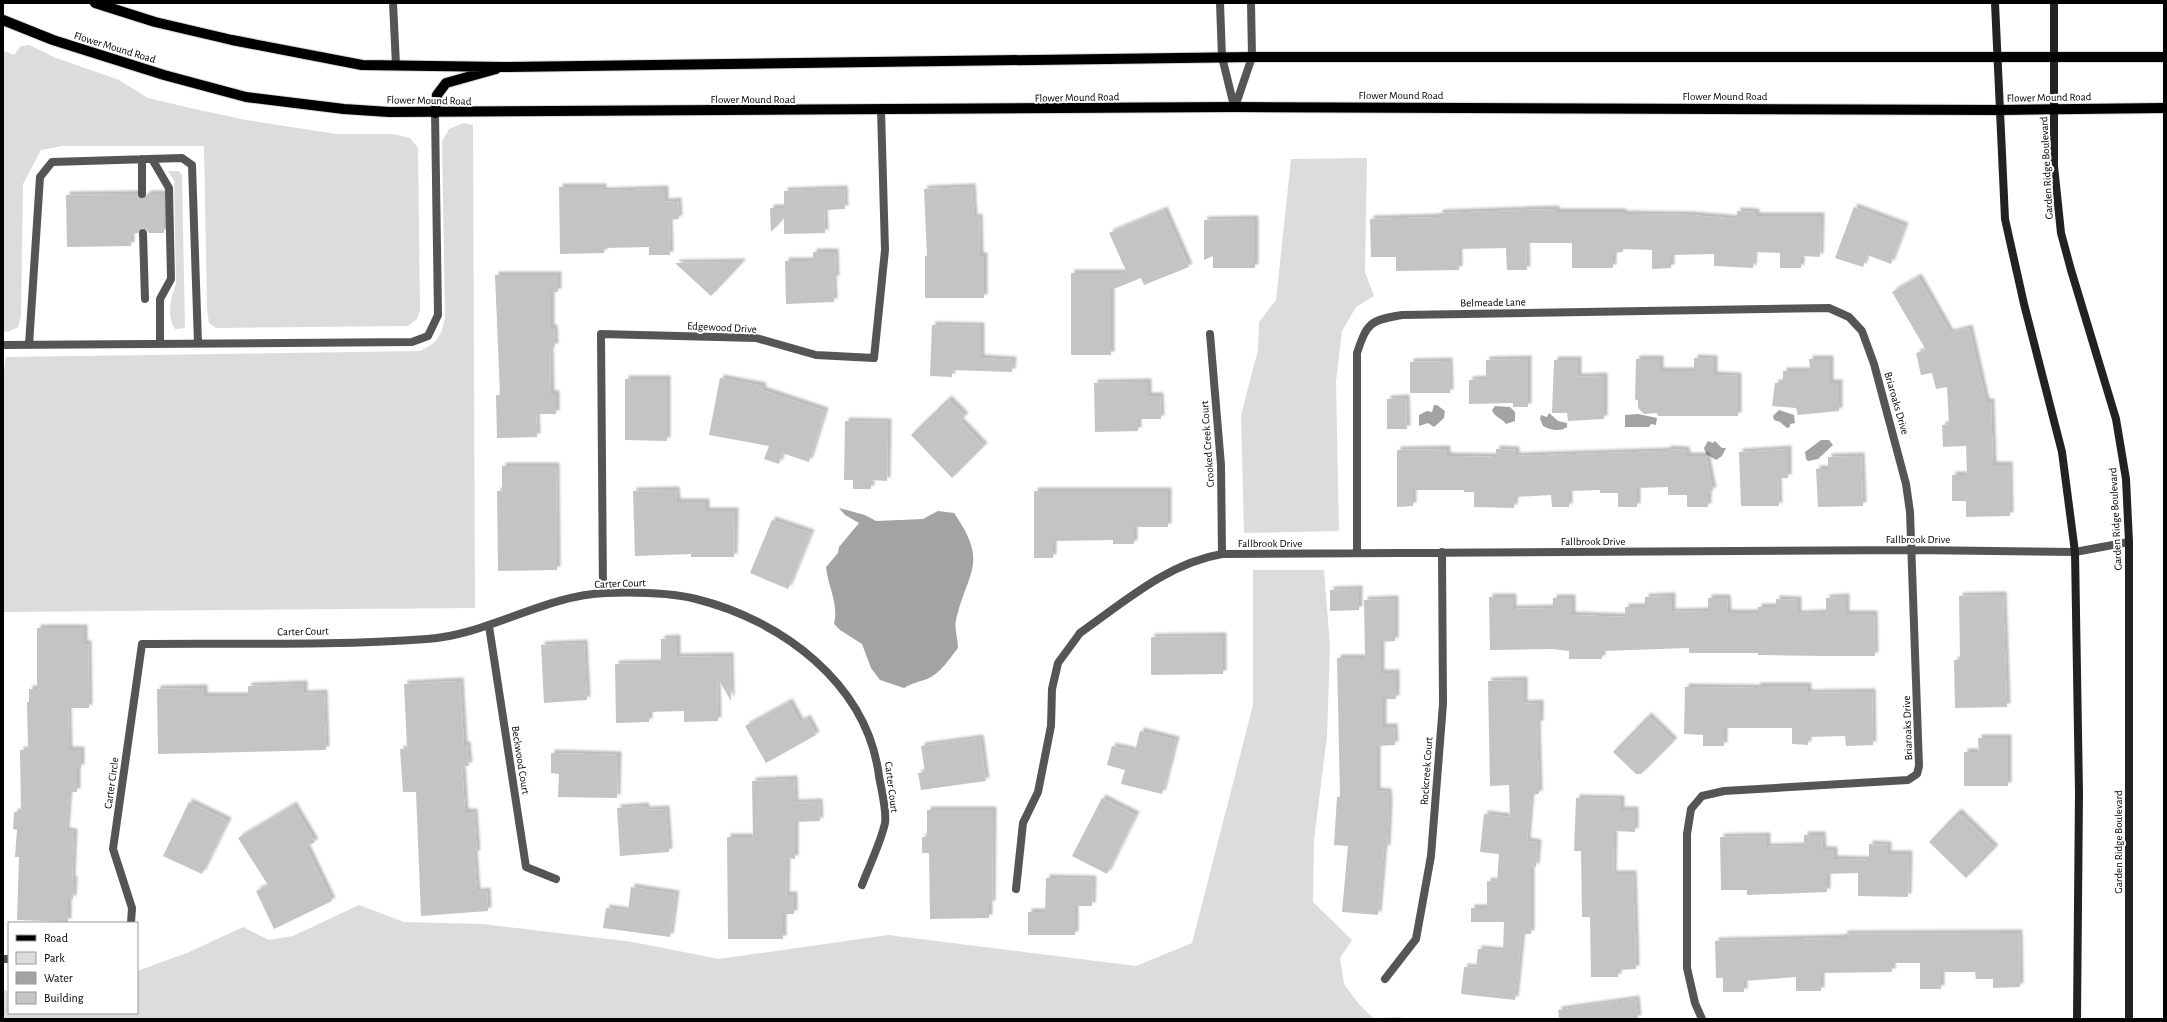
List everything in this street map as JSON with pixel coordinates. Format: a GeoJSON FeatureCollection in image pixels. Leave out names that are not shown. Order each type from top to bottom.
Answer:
{"type":"FeatureCollection","features":[{"type":"Feature","properties":{"kind":"main road"},"geometry":{"type":"LineString","coordinates":[[95,3],[155,22],[232,40],[362,65],[503,67],[1222,57],[2164,57]]}},
{"type":"Feature","properties":{"kind":"main road"},"geometry":{"type":"LineString","coordinates":[[1995,3],[2005,218],[2024,304],[2062,452],[2075,552],[2079,792],[2077,1019]]}},
{"type":"Feature","properties":{"kind":"main road","name":"Garden Ridge Boulevard"},"geometry":{"type":"LineString","coordinates":[[2054,3],[2054,166],[2061,233],[2116,419],[2126,479],[2129,542],[2129,1019]]}},
{"type":"Feature","properties":{"kind":"main road","name":"Flower Mound Road"},"geometry":{"type":"LineString","coordinates":[[3,20],[53,40],[164,75],[246,97],[344,109],[435,113],[1235,107],[2000,110],[2164,108]]}},
{"type":"Feature","properties":{"kind":"main road"},"geometry":{"type":"LineString","coordinates":[[435,113],[437,95],[446,83],[503,67]]}},
{"type":"Feature","properties":{"kind":"street"},"geometry":{"type":"LineString","coordinates":[[394,3],[396,65]]}},
{"type":"Feature","properties":{"kind":"street"},"geometry":{"type":"LineString","coordinates":[[1220,3],[1222,57],[1235,107]]}},
{"type":"Feature","properties":{"kind":"street"},"geometry":{"type":"LineString","coordinates":[[1235,107],[1252,57],[1251,3]]}},
{"type":"Feature","properties":{"kind":"street","name":"Edgewood Drive"},"geometry":{"type":"LineString","coordinates":[[603,593],[601,334],[756,338],[816,355],[874,358],[885,250],[881,110]]}},
{"type":"Feature","properties":{"kind":"street"},"geometry":{"type":"LineString","coordinates":[[3,344],[412,342],[428,336],[438,315],[435,113]]}},
{"type":"Feature","properties":{"kind":"street"},"geometry":{"type":"LineString","coordinates":[[29,345],[40,177],[52,162],[182,158],[192,165],[198,343]]}},
{"type":"Feature","properties":{"kind":"street"},"geometry":{"type":"LineString","coordinates":[[142,159],[142,194]]}},
{"type":"Feature","properties":{"kind":"street"},"geometry":{"type":"LineString","coordinates":[[152,159],[169,188],[171,279],[160,299],[160,344]]}},
{"type":"Feature","properties":{"kind":"street"},"geometry":{"type":"LineString","coordinates":[[143,233],[145,299]]}},
{"type":"Feature","properties":{"kind":"street","name":"Belmeade Lane"},"geometry":{"type":"LineString","coordinates":[[1357,553],[1357,353],[1364,332],[1378,318],[1402,315],[1829,308],[1848,317]]}},
{"type":"Feature","properties":{"kind":"street","name":"Briaroaks Drive"},"geometry":{"type":"LineString","coordinates":[[1702,1019],[1695,1003],[1687,968],[1687,834],[1691,809],[1702,796],[1724,791],[1908,780],[1917,774],[1919,766],[1910,512],[1898,449],[1874,364],[1862,331],[1848,317]]}},
{"type":"Feature","properties":{"kind":"street","name":"Crooked Creek Court"},"geometry":{"type":"LineString","coordinates":[[1210,334],[1221,465],[1222,554]]}},
{"type":"Feature","properties":{"kind":"street","name":"Fallbrook Drive"},"geometry":{"type":"LineString","coordinates":[[1016,889],[1023,823],[1038,792],[1051,726],[1052,690],[1058,663],[1080,633],[1162,576],[1186,564],[1207,556],[1222,554],[1442,552],[1912,550],[2075,552],[2129,542]]}},
{"type":"Feature","properties":{"kind":"street","name":"Rockcreek Court"},"geometry":{"type":"LineString","coordinates":[[1385,979],[1416,939],[1430,863],[1443,704],[1442,552]]}},
{"type":"Feature","properties":{"kind":"street","name":"Carter Court"},"geometry":{"type":"LineString","coordinates":[[142,644],[430,639],[489,626],[549,604],[603,593],[653,593],[695,599],[756,620],[810,655],[851,700],[876,753],[885,821],[862,885]]}},
{"type":"Feature","properties":{"kind":"street","name":"Beckwood Court"},"geometry":{"type":"LineString","coordinates":[[489,626],[526,867],[556,879]]}},
{"type":"Feature","properties":{"kind":"street","name":"Carter Circle"},"geometry":{"type":"LineString","coordinates":[[130,922],[132,908],[113,849],[142,644]]}},
{"type":"Feature","properties":{"kind":"green space"},"geometry":{"type":"Polygon","coordinates":[[[29,45],[56,58],[119,80],[148,98],[246,120],[336,134],[393,134],[410,138],[418,148],[420,311],[417,319],[408,326],[216,328],[209,323],[207,309],[204,146],[62,146],[41,150],[23,184],[21,316],[18,327],[8,332],[3,331],[3,54],[5,51],[14,55],[21,46],[29,45]]]}},
{"type":"Feature","properties":{"kind":"green space"},"geometry":{"type":"Polygon","coordinates":[[[464,123],[473,125],[475,608],[3,612],[3,413],[4,369],[6,357],[420,351],[426,348],[431,345],[440,335],[445,318],[442,142],[449,129],[464,123]]]}},
{"type":"Feature","properties":{"kind":"green space"},"geometry":{"type":"Polygon","coordinates":[[[1367,158],[1365,272],[1374,296],[1356,307],[1342,331],[1336,381],[1339,531],[1244,533],[1241,415],[1258,350],[1259,322],[1276,300],[1291,159],[1367,158]]]}},
{"type":"Feature","properties":{"kind":"green space"},"geometry":{"type":"Polygon","coordinates":[[[168,171],[179,171],[182,175],[185,328],[175,329],[172,324],[170,312],[172,295],[176,284],[174,181],[168,171]]]}},
{"type":"Feature","properties":{"kind":"green space"},"geometry":{"type":"Polygon","coordinates":[[[1253,570],[1324,570],[1330,646],[1327,736],[1314,840],[1313,902],[1352,940],[1340,958],[1344,984],[1358,1003],[1373,1018],[1401,1017],[1402,1019],[3,1019],[3,990],[8,991],[8,1014],[138,1014],[138,971],[187,953],[243,927],[269,940],[293,936],[359,905],[404,922],[483,924],[633,942],[719,959],[888,935],[1136,966],[1192,943],[1253,705],[1253,570]]]}},
{"type":"Feature","properties":{"kind":"water"},"geometry":{"type":"Polygon","coordinates":[[[1434,405],[1437,405],[1445,411],[1444,418],[1434,427],[1428,423],[1419,426],[1419,415],[1427,411],[1432,412],[1434,405]]]}},
{"type":"Feature","properties":{"kind":"water"},"geometry":{"type":"Polygon","coordinates":[[[1495,406],[1510,407],[1515,412],[1515,421],[1506,424],[1493,412],[1492,410],[1495,406]]]}},
{"type":"Feature","properties":{"kind":"water"},"geometry":{"type":"Polygon","coordinates":[[[1779,410],[1794,415],[1795,423],[1790,424],[1790,427],[1787,428],[1780,422],[1774,420],[1773,416],[1779,410]]]}},
{"type":"Feature","properties":{"kind":"water"},"geometry":{"type":"Polygon","coordinates":[[[1549,413],[1558,421],[1567,423],[1567,427],[1562,430],[1555,430],[1548,429],[1543,426],[1540,419],[1541,415],[1547,417],[1549,413]]]}},
{"type":"Feature","properties":{"kind":"water"},"geometry":{"type":"Polygon","coordinates":[[[1638,414],[1657,418],[1656,425],[1651,424],[1649,427],[1625,427],[1625,415],[1638,414]]]}},
{"type":"Feature","properties":{"kind":"water"},"geometry":{"type":"Polygon","coordinates":[[[1821,440],[1829,440],[1833,445],[1818,459],[1808,461],[1806,459],[1805,452],[1821,440]]]}},
{"type":"Feature","properties":{"kind":"water"},"geometry":{"type":"Polygon","coordinates":[[[1708,441],[1713,443],[1715,441],[1722,448],[1726,448],[1722,456],[1716,460],[1706,454],[1704,448],[1708,441]]]}},
{"type":"Feature","properties":{"kind":"water"},"geometry":{"type":"Polygon","coordinates":[[[839,508],[865,515],[876,521],[923,519],[938,511],[954,513],[965,530],[971,544],[973,566],[956,620],[955,626],[958,648],[936,673],[927,679],[904,688],[880,680],[871,668],[862,644],[840,630],[834,624],[835,609],[826,567],[838,553],[839,547],[859,523],[845,515],[839,508]]]}},
{"type":"Feature","properties":{"kind":"building"},"geometry":{"type":"Polygon","coordinates":[[[559,187],[603,187],[603,191],[665,189],[665,202],[678,201],[679,219],[669,220],[670,255],[649,255],[649,247],[604,248],[604,253],[560,254],[559,187]]]}},
{"type":"Feature","properties":{"kind":"building"},"geometry":{"type":"Polygon","coordinates":[[[972,187],[974,218],[979,217],[980,256],[984,256],[984,298],[925,298],[925,256],[927,256],[924,189],[972,187]]]}},
{"type":"Feature","properties":{"kind":"building"},"geometry":{"type":"Polygon","coordinates":[[[844,189],[845,209],[824,210],[825,233],[784,234],[784,218],[771,232],[770,208],[784,208],[784,191],[844,189]]]}},
{"type":"Feature","properties":{"kind":"building"},"geometry":{"type":"Polygon","coordinates":[[[136,194],[139,199],[142,199],[148,194],[164,194],[164,233],[149,233],[147,230],[142,228],[138,233],[131,234],[131,246],[67,247],[66,195],[136,194]]]}},
{"type":"Feature","properties":{"kind":"building"},"geometry":{"type":"Polygon","coordinates":[[[1854,207],[1905,226],[1891,264],[1867,255],[1863,267],[1835,258],[1854,207]]]}},
{"type":"Feature","properties":{"kind":"building"},"geometry":{"type":"Polygon","coordinates":[[[1556,209],[1556,212],[1623,212],[1623,214],[1690,215],[1737,219],[1737,211],[1756,212],[1756,216],[1821,216],[1820,257],[1801,256],[1801,268],[1780,268],[1780,253],[1754,252],[1753,268],[1714,266],[1714,254],[1671,255],[1671,268],[1652,269],[1652,250],[1623,249],[1623,252],[1613,253],[1613,268],[1572,268],[1572,243],[1526,243],[1527,270],[1507,270],[1506,248],[1459,249],[1459,270],[1396,271],[1396,257],[1371,257],[1370,219],[1439,217],[1439,213],[1556,209]]]}},
{"type":"Feature","properties":{"kind":"building"},"geometry":{"type":"Polygon","coordinates":[[[1164,210],[1189,267],[1144,285],[1141,278],[1111,290],[1111,355],[1071,355],[1071,273],[1127,273],[1109,233],[1164,210]]]}},
{"type":"Feature","properties":{"kind":"building"},"geometry":{"type":"Polygon","coordinates":[[[1255,219],[1255,268],[1213,268],[1213,256],[1204,260],[1204,220],[1255,219]]]}},
{"type":"Feature","properties":{"kind":"building"},"geometry":{"type":"Polygon","coordinates":[[[813,252],[835,252],[836,279],[833,279],[834,302],[786,304],[785,261],[813,261],[813,252]]]}},
{"type":"Feature","properties":{"kind":"building"},"geometry":{"type":"Polygon","coordinates":[[[743,262],[711,296],[675,263],[743,262]]]}},
{"type":"Feature","properties":{"kind":"building"},"geometry":{"type":"Polygon","coordinates":[[[495,275],[558,275],[558,292],[551,292],[551,328],[554,328],[555,347],[550,347],[551,394],[556,394],[556,414],[536,414],[537,437],[497,438],[496,395],[500,395],[495,275]]]}},
{"type":"Feature","properties":{"kind":"building"},"geometry":{"type":"Polygon","coordinates":[[[1918,277],[1950,333],[1969,328],[1986,402],[1991,402],[1993,465],[2009,465],[2010,516],[1966,517],[1966,501],[1952,501],[1952,475],[1967,475],[1966,446],[1943,447],[1942,425],[1949,424],[1947,387],[1936,389],[1932,373],[1921,375],[1916,353],[1926,350],[1892,292],[1918,277]]]}},
{"type":"Feature","properties":{"kind":"building"},"geometry":{"type":"Polygon","coordinates":[[[932,325],[981,326],[981,358],[1013,360],[1012,372],[952,370],[952,377],[930,376],[932,325]]]}},
{"type":"Feature","properties":{"kind":"building"},"geometry":{"type":"Polygon","coordinates":[[[1694,358],[1714,359],[1714,375],[1738,376],[1738,416],[1658,416],[1657,413],[1644,414],[1638,408],[1638,401],[1635,399],[1636,359],[1660,359],[1660,371],[1694,371],[1694,358]]]}},
{"type":"Feature","properties":{"kind":"building"},"geometry":{"type":"Polygon","coordinates":[[[1528,359],[1528,407],[1513,407],[1513,403],[1469,404],[1469,380],[1486,379],[1486,360],[1528,359]]]}},
{"type":"Feature","properties":{"kind":"building"},"geometry":{"type":"Polygon","coordinates":[[[1809,359],[1830,359],[1830,383],[1839,383],[1839,411],[1798,415],[1796,408],[1772,406],[1775,383],[1783,383],[1783,371],[1810,371],[1809,359]]]}},
{"type":"Feature","properties":{"kind":"building"},"geometry":{"type":"Polygon","coordinates":[[[1554,360],[1578,360],[1578,377],[1604,376],[1604,419],[1568,421],[1567,413],[1552,413],[1554,360]]]}},
{"type":"Feature","properties":{"kind":"building"},"geometry":{"type":"Polygon","coordinates":[[[1449,361],[1450,393],[1410,393],[1410,362],[1449,361]]]}},
{"type":"Feature","properties":{"kind":"building"},"geometry":{"type":"Polygon","coordinates":[[[720,378],[763,386],[762,390],[825,411],[809,462],[782,453],[779,464],[764,459],[769,446],[709,435],[720,378]]]}},
{"type":"Feature","properties":{"kind":"building"},"geometry":{"type":"Polygon","coordinates":[[[625,379],[667,379],[667,441],[625,440],[625,379]]]}},
{"type":"Feature","properties":{"kind":"building"},"geometry":{"type":"Polygon","coordinates":[[[1148,382],[1148,396],[1160,396],[1161,419],[1138,419],[1138,431],[1095,432],[1094,383],[1148,382]]]}},
{"type":"Feature","properties":{"kind":"building"},"geometry":{"type":"Polygon","coordinates":[[[1406,398],[1407,429],[1387,429],[1387,399],[1406,398]]]}},
{"type":"Feature","properties":{"kind":"building"},"geometry":{"type":"Polygon","coordinates":[[[948,399],[965,416],[960,421],[984,446],[952,478],[911,435],[948,399]]]}},
{"type":"Feature","properties":{"kind":"building"},"geometry":{"type":"Polygon","coordinates":[[[845,421],[888,422],[887,481],[871,480],[871,489],[853,489],[853,480],[844,480],[845,421]]]}},
{"type":"Feature","properties":{"kind":"building"},"geometry":{"type":"Polygon","coordinates":[[[1447,449],[1447,456],[1496,457],[1496,449],[1516,450],[1516,456],[1667,451],[1667,449],[1686,450],[1687,456],[1706,456],[1713,491],[1708,492],[1708,507],[1687,507],[1687,495],[1668,495],[1668,487],[1637,488],[1637,507],[1618,507],[1618,493],[1600,493],[1600,490],[1569,491],[1569,507],[1552,507],[1551,495],[1515,497],[1514,508],[1474,507],[1474,492],[1464,492],[1464,490],[1413,490],[1413,506],[1397,507],[1397,450],[1447,449]]]}},
{"type":"Feature","properties":{"kind":"building"},"geometry":{"type":"Polygon","coordinates":[[[1788,449],[1788,478],[1778,478],[1779,506],[1741,506],[1739,452],[1788,449]]]}},
{"type":"Feature","properties":{"kind":"building"},"geometry":{"type":"Polygon","coordinates":[[[1861,456],[1863,506],[1818,507],[1816,469],[1828,469],[1828,457],[1861,456]]]}},
{"type":"Feature","properties":{"kind":"building"},"geometry":{"type":"Polygon","coordinates":[[[502,466],[556,466],[557,570],[498,571],[497,491],[502,491],[502,466]]]}},
{"type":"Feature","properties":{"kind":"building"},"geometry":{"type":"Polygon","coordinates":[[[676,490],[677,502],[706,502],[706,511],[735,511],[734,557],[691,557],[691,554],[635,556],[633,491],[676,490]]]}},
{"type":"Feature","properties":{"kind":"building"},"geometry":{"type":"Polygon","coordinates":[[[1034,491],[1168,491],[1168,527],[1134,527],[1134,544],[1113,544],[1113,540],[1053,541],[1053,558],[1034,558],[1034,491]]]}},
{"type":"Feature","properties":{"kind":"building"},"geometry":{"type":"Polygon","coordinates":[[[772,520],[811,533],[788,589],[750,573],[772,520]]]}},
{"type":"Feature","properties":{"kind":"building"},"geometry":{"type":"Polygon","coordinates":[[[1359,589],[1359,610],[1330,611],[1330,590],[1359,589]]]}},
{"type":"Feature","properties":{"kind":"building"},"geometry":{"type":"Polygon","coordinates":[[[2003,595],[2007,707],[1955,708],[1954,660],[1960,660],[1959,596],[2003,595]]]}},
{"type":"Feature","properties":{"kind":"building"},"geometry":{"type":"Polygon","coordinates":[[[1672,596],[1672,612],[1708,611],[1708,598],[1727,598],[1728,613],[1758,613],[1758,607],[1776,607],[1776,599],[1798,600],[1798,614],[1826,613],[1826,598],[1846,597],[1846,614],[1874,614],[1875,656],[1689,653],[1689,648],[1602,651],[1602,659],[1569,659],[1569,651],[1552,649],[1490,650],[1489,597],[1513,597],[1513,609],[1553,608],[1553,598],[1572,598],[1572,615],[1625,617],[1625,607],[1645,607],[1645,597],[1672,596]]]}},
{"type":"Feature","properties":{"kind":"building"},"geometry":{"type":"Polygon","coordinates":[[[1395,599],[1395,641],[1381,642],[1381,673],[1396,673],[1396,699],[1383,699],[1383,727],[1394,727],[1395,745],[1377,746],[1377,791],[1388,792],[1389,804],[1387,849],[1384,848],[1378,915],[1342,912],[1348,846],[1334,845],[1337,797],[1340,797],[1337,658],[1365,658],[1364,600],[1395,599]]]}},
{"type":"Feature","properties":{"kind":"building"},"geometry":{"type":"Polygon","coordinates":[[[37,628],[84,628],[84,644],[88,644],[89,708],[68,708],[69,750],[81,750],[81,768],[77,768],[77,792],[69,792],[66,831],[74,832],[72,879],[74,880],[73,899],[68,899],[68,922],[17,920],[19,857],[15,857],[17,830],[13,829],[14,812],[21,812],[20,750],[28,750],[27,702],[29,702],[29,689],[37,689],[37,628]]]}},
{"type":"Feature","properties":{"kind":"building"},"geometry":{"type":"Polygon","coordinates":[[[1223,636],[1223,674],[1151,675],[1151,637],[1223,636]]]}},
{"type":"Feature","properties":{"kind":"building"},"geometry":{"type":"Polygon","coordinates":[[[677,638],[677,657],[730,656],[731,701],[717,677],[718,721],[684,722],[684,711],[649,712],[649,722],[616,723],[615,664],[661,663],[661,639],[677,638]]]}},
{"type":"Feature","properties":{"kind":"building"},"geometry":{"type":"Polygon","coordinates":[[[584,643],[587,700],[544,703],[541,645],[584,643]]]}},
{"type":"Feature","properties":{"kind":"building"},"geometry":{"type":"Polygon","coordinates":[[[1524,680],[1524,704],[1540,703],[1540,724],[1537,724],[1539,794],[1531,795],[1527,841],[1538,843],[1536,867],[1531,866],[1531,934],[1522,934],[1515,1000],[1461,994],[1464,967],[1476,968],[1478,949],[1503,951],[1504,922],[1471,922],[1471,908],[1487,908],[1487,881],[1497,882],[1499,854],[1480,852],[1484,814],[1510,817],[1509,785],[1490,786],[1488,681],[1524,680]]]}},
{"type":"Feature","properties":{"kind":"building"},"geometry":{"type":"Polygon","coordinates":[[[460,681],[464,745],[467,745],[469,766],[462,766],[465,812],[474,812],[477,854],[474,854],[477,892],[487,891],[488,911],[421,916],[416,792],[403,792],[400,749],[407,749],[404,684],[460,681]]]}},
{"type":"Feature","properties":{"kind":"building"},"geometry":{"type":"Polygon","coordinates":[[[304,684],[304,694],[324,693],[326,750],[158,754],[157,689],[204,688],[204,696],[248,696],[248,686],[304,684]]]}},
{"type":"Feature","properties":{"kind":"building"},"geometry":{"type":"Polygon","coordinates":[[[1757,686],[1808,686],[1808,693],[1872,692],[1873,745],[1846,746],[1845,736],[1808,737],[1808,745],[1792,744],[1792,728],[1724,728],[1724,746],[1703,746],[1703,735],[1684,734],[1685,687],[1757,688],[1757,686]]]}},
{"type":"Feature","properties":{"kind":"building"},"geometry":{"type":"Polygon","coordinates":[[[789,702],[800,722],[807,718],[816,735],[766,763],[745,726],[789,702]]]}},
{"type":"Feature","properties":{"kind":"building"},"geometry":{"type":"Polygon","coordinates":[[[1648,716],[1674,741],[1641,774],[1636,774],[1613,752],[1648,716]]]}},
{"type":"Feature","properties":{"kind":"building"},"geometry":{"type":"Polygon","coordinates":[[[1140,731],[1176,740],[1162,794],[1121,784],[1125,770],[1107,765],[1112,746],[1135,751],[1140,731]]]}},
{"type":"Feature","properties":{"kind":"building"},"geometry":{"type":"Polygon","coordinates":[[[980,738],[986,781],[921,790],[918,773],[925,772],[921,746],[980,738]]]}},
{"type":"Feature","properties":{"kind":"building"},"geometry":{"type":"Polygon","coordinates":[[[1978,738],[2008,738],[2008,786],[1964,786],[1964,752],[1979,752],[1978,738]]]}},
{"type":"Feature","properties":{"kind":"building"},"geometry":{"type":"Polygon","coordinates":[[[551,753],[618,755],[617,798],[558,797],[559,774],[551,773],[551,753]]]}},
{"type":"Feature","properties":{"kind":"building"},"geometry":{"type":"Polygon","coordinates":[[[794,779],[795,803],[819,802],[820,821],[795,822],[795,859],[787,858],[786,895],[794,895],[794,914],[783,914],[783,939],[728,939],[727,837],[753,837],[752,781],[794,779]]]}},
{"type":"Feature","properties":{"kind":"building"},"geometry":{"type":"Polygon","coordinates":[[[1102,798],[1136,815],[1107,874],[1072,856],[1102,798]]]}},
{"type":"Feature","properties":{"kind":"building"},"geometry":{"type":"Polygon","coordinates":[[[1576,798],[1621,799],[1621,810],[1635,810],[1635,832],[1614,831],[1613,874],[1633,874],[1635,931],[1636,969],[1618,970],[1618,977],[1591,977],[1590,917],[1582,917],[1581,851],[1574,851],[1576,798]]]}},
{"type":"Feature","properties":{"kind":"building"},"geometry":{"type":"Polygon","coordinates":[[[189,802],[228,821],[202,874],[163,856],[189,802]]]}},
{"type":"Feature","properties":{"kind":"building"},"geometry":{"type":"Polygon","coordinates":[[[293,805],[315,842],[306,847],[332,901],[274,929],[256,891],[268,885],[238,838],[293,805]]]}},
{"type":"Feature","properties":{"kind":"building"},"geometry":{"type":"Polygon","coordinates":[[[645,806],[646,810],[666,809],[669,852],[620,856],[617,808],[645,806]]]}},
{"type":"Feature","properties":{"kind":"building"},"geometry":{"type":"Polygon","coordinates":[[[927,810],[993,810],[992,904],[989,904],[989,918],[930,919],[929,853],[922,853],[922,837],[927,837],[927,810]]]}},
{"type":"Feature","properties":{"kind":"building"},"geometry":{"type":"Polygon","coordinates":[[[1958,812],[1995,848],[1966,878],[1929,842],[1958,812]]]}},
{"type":"Feature","properties":{"kind":"building"},"geometry":{"type":"Polygon","coordinates":[[[1804,835],[1822,835],[1823,850],[1834,850],[1834,859],[1869,860],[1869,844],[1888,845],[1888,854],[1909,854],[1908,897],[1858,896],[1858,873],[1827,874],[1827,892],[1747,895],[1747,890],[1721,890],[1720,837],[1767,836],[1767,847],[1804,846],[1804,835]]]}},
{"type":"Feature","properties":{"kind":"building"},"geometry":{"type":"Polygon","coordinates":[[[1046,878],[1093,879],[1092,906],[1075,906],[1075,935],[1028,935],[1028,912],[1045,912],[1046,878]]]}},
{"type":"Feature","properties":{"kind":"building"},"geometry":{"type":"Polygon","coordinates":[[[631,887],[676,894],[670,937],[603,928],[606,908],[628,911],[631,887]]]}},
{"type":"Feature","properties":{"kind":"building"},"geometry":{"type":"Polygon","coordinates":[[[2019,933],[2020,987],[1993,988],[1993,979],[1976,979],[1975,972],[1941,972],[1941,989],[1920,989],[1920,963],[1892,963],[1892,972],[1821,973],[1821,991],[1796,991],[1796,977],[1744,981],[1744,992],[1723,992],[1723,978],[1716,978],[1715,941],[1844,938],[1844,934],[2019,933]]]}},
{"type":"Feature","properties":{"kind":"building"},"geometry":{"type":"Polygon","coordinates":[[[1636,999],[1638,1019],[1559,1019],[1558,1010],[1636,999]]]}}]}
